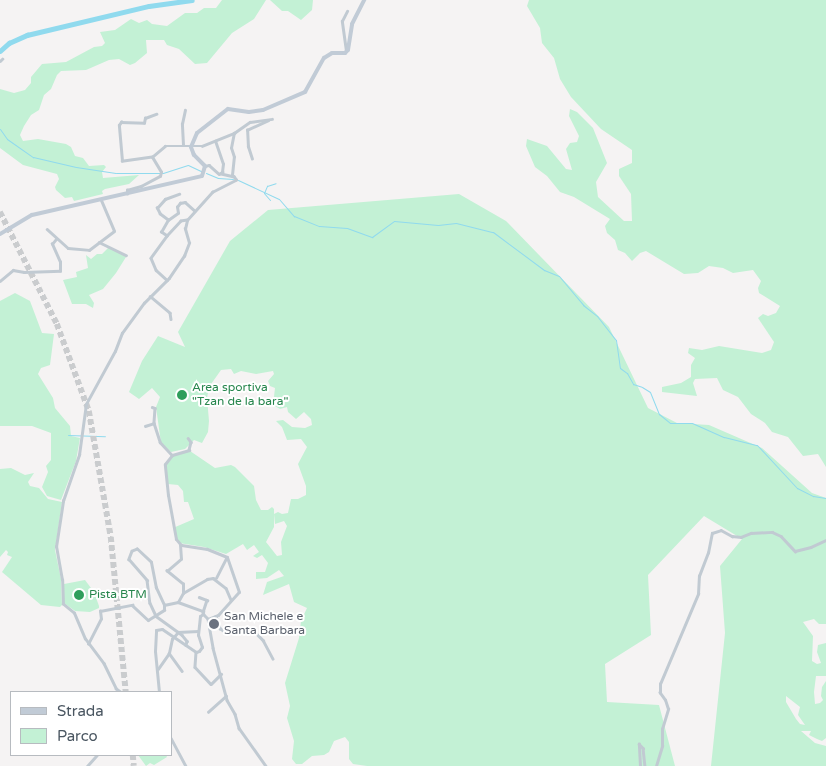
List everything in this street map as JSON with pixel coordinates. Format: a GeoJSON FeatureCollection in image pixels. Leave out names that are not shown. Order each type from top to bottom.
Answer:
{"type":"FeatureCollection","features":[{"type":"Feature","properties":{"kind":"main road"},"geometry":{"type":"LineString","coordinates":[[0,234],[27,217],[200,178],[205,173],[205,166],[192,153],[191,145],[197,133],[224,111],[231,109],[249,112],[263,110],[304,94],[324,58],[332,53],[346,52],[352,24],[364,0]]}},
{"type":"Feature","properties":{"kind":"street"},"geometry":{"type":"LineString","coordinates":[[346,52],[342,20],[347,11]]}},
{"type":"Feature","properties":{"kind":"street"},"geometry":{"type":"LineString","coordinates":[[183,145],[182,124],[185,110]]}},
{"type":"Feature","properties":{"kind":"street"},"geometry":{"type":"LineString","coordinates":[[156,114],[145,118],[144,123],[124,122],[119,125],[122,161],[152,157],[165,146],[202,146],[234,133],[252,122],[272,119],[247,130],[248,147],[252,159]]}},
{"type":"Feature","properties":{"kind":"street"},"geometry":{"type":"LineString","coordinates":[[119,691],[104,664],[88,644],[74,613],[65,607],[63,602],[62,580],[56,547],[63,501],[79,455],[84,408],[115,351],[122,333],[150,296],[166,281],[189,246],[185,227],[187,220],[212,192],[235,181],[235,178],[232,176],[234,157],[231,148],[234,133]]}},
{"type":"Feature","properties":{"kind":"street"},"geometry":{"type":"LineString","coordinates":[[215,141],[222,164],[221,174]]}},
{"type":"Feature","properties":{"kind":"street"},"geometry":{"type":"LineString","coordinates":[[127,194],[127,190],[141,186],[161,173],[152,157]]}},
{"type":"Feature","properties":{"kind":"street"},"geometry":{"type":"LineString","coordinates":[[205,166],[209,165],[221,174],[232,176]]}},
{"type":"Feature","properties":{"kind":"street"},"geometry":{"type":"LineString","coordinates":[[168,220],[160,214],[157,208],[165,199],[179,194]]}},
{"type":"Feature","properties":{"kind":"street"},"geometry":{"type":"LineString","coordinates":[[48,229],[56,239],[68,248],[84,252],[89,250],[114,231],[101,200]]}},
{"type":"Feature","properties":{"kind":"street"},"geometry":{"type":"LineString","coordinates":[[166,236],[163,235],[162,229],[168,220],[178,213],[177,207],[180,203],[185,202],[195,211]]}},
{"type":"Feature","properties":{"kind":"street"},"geometry":{"type":"LineString","coordinates":[[166,281],[156,270],[150,258],[166,236],[181,220],[187,220]]}},
{"type":"Feature","properties":{"kind":"street"},"geometry":{"type":"LineString","coordinates":[[0,281],[13,270],[24,272],[60,271],[60,262],[52,244],[56,239]]}},
{"type":"Feature","properties":{"kind":"street"},"geometry":{"type":"LineString","coordinates":[[99,242],[126,255]]}},
{"type":"Feature","properties":{"kind":"street"},"geometry":{"type":"LineString","coordinates":[[150,296],[170,313],[172,319]]}},
{"type":"Feature","properties":{"kind":"street"},"geometry":{"type":"LineString","coordinates":[[152,407],[155,408],[154,423],[160,442],[172,454]]}},
{"type":"Feature","properties":{"kind":"street"},"geometry":{"type":"LineString","coordinates":[[145,426],[154,423]]}},
{"type":"Feature","properties":{"kind":"street"},"geometry":{"type":"LineString","coordinates":[[178,602],[183,593],[183,584],[173,579],[167,571],[181,559],[180,545],[174,532],[165,469],[166,460],[172,454],[188,450],[191,442],[188,438]]}},
{"type":"Feature","properties":{"kind":"street"},"geometry":{"type":"LineString","coordinates":[[656,766],[662,746],[662,730],[668,710],[660,692],[660,684],[698,594],[699,576],[708,553],[712,533],[722,530],[732,536],[741,537],[751,533],[772,532],[781,536],[795,551],[811,547],[826,540]]}},
{"type":"Feature","properties":{"kind":"street"},"geometry":{"type":"LineString","coordinates":[[180,545],[207,549],[227,557]]}},
{"type":"Feature","properties":{"kind":"street"},"geometry":{"type":"LineString","coordinates":[[88,644],[101,619],[100,611],[132,605],[137,607],[146,619],[156,616],[164,610],[164,605],[156,588],[151,562],[137,549],[132,551],[130,559],[148,580],[150,603],[156,616],[186,639],[186,645]]}},
{"type":"Feature","properties":{"kind":"street"},"geometry":{"type":"LineString","coordinates":[[216,578],[227,557]]}},
{"type":"Feature","properties":{"kind":"street"},"geometry":{"type":"LineString","coordinates":[[208,619],[216,616],[237,596],[239,589],[232,575],[227,557]]}},
{"type":"Feature","properties":{"kind":"street"},"geometry":{"type":"LineString","coordinates":[[183,593],[207,579],[216,578]]}},
{"type":"Feature","properties":{"kind":"street"},"geometry":{"type":"LineString","coordinates":[[216,578],[229,592],[231,600]]}},
{"type":"Feature","properties":{"kind":"street"},"geometry":{"type":"LineString","coordinates":[[196,652],[200,651],[202,647],[198,632],[199,620],[207,600],[199,597]]}},
{"type":"Feature","properties":{"kind":"street"},"geometry":{"type":"LineString","coordinates":[[164,605],[178,602],[203,613],[208,619],[226,696],[236,714],[239,728],[266,766]]}},
{"type":"Feature","properties":{"kind":"street"},"geometry":{"type":"LineString","coordinates":[[216,616],[220,628],[225,632],[234,633],[252,629],[263,640],[273,659]]}},
{"type":"Feature","properties":{"kind":"street"},"geometry":{"type":"LineString","coordinates":[[159,691],[155,651],[156,630],[160,628],[196,652]]}},
{"type":"Feature","properties":{"kind":"street"},"geometry":{"type":"LineString","coordinates":[[178,632],[198,632]]}},
{"type":"Feature","properties":{"kind":"street"},"geometry":{"type":"LineString","coordinates":[[158,669],[178,632]]}},
{"type":"Feature","properties":{"kind":"street"},"geometry":{"type":"LineString","coordinates":[[196,652],[195,667],[211,684],[221,674]]}},
{"type":"Feature","properties":{"kind":"street"},"geometry":{"type":"LineString","coordinates":[[168,653],[182,671]]}},
{"type":"Feature","properties":{"kind":"street"},"geometry":{"type":"LineString","coordinates":[[208,712],[226,696]]}},
{"type":"Feature","properties":{"kind":"street"},"geometry":{"type":"LineString","coordinates":[[172,740],[186,766]]}},
{"type":"Feature","properties":{"kind":"street"},"geometry":{"type":"LineString","coordinates":[[640,766],[639,744],[643,748],[645,766]]}},
{"type":"Feature","properties":{"kind":"street"},"geometry":{"type":"LineString","coordinates":[[87,766],[96,756]]}},
{"type":"Feature","properties":{"kind":"green space"},"geometry":{"type":"Polygon","coordinates":[[[222,0],[266,0],[254,19],[232,33],[207,63],[195,64],[179,49],[167,45],[164,40],[146,40],[147,53],[130,65],[119,59],[109,60],[86,70],[61,71],[57,75],[51,89],[44,95],[39,110],[31,115],[24,126],[20,135],[23,141],[38,139],[66,144],[71,147],[75,156],[83,158],[89,166],[104,165],[106,167],[102,172],[103,178],[139,175],[129,184],[105,189],[102,191],[103,194],[74,201],[72,197],[65,198],[56,190],[55,187],[59,179],[57,174],[23,165],[0,148],[0,89],[14,93],[25,90],[31,83],[31,77],[42,64],[66,62],[94,47],[102,46],[105,43],[100,32],[115,30],[131,19],[139,23],[147,20],[152,24],[167,26],[185,13],[197,13],[204,8],[216,8],[222,0]]]}},
{"type":"Feature","properties":{"kind":"green space"},"geometry":{"type":"Polygon","coordinates":[[[270,0],[313,0],[312,10],[301,20],[288,11],[282,11],[270,0]]]}},
{"type":"Feature","properties":{"kind":"green space"},"geometry":{"type":"Polygon","coordinates":[[[529,0],[826,0],[826,467],[818,454],[803,456],[788,437],[772,432],[765,423],[751,414],[738,397],[723,390],[717,378],[695,379],[693,383],[697,396],[662,392],[662,387],[681,383],[691,377],[691,365],[695,358],[688,353],[689,348],[702,350],[719,346],[762,353],[771,350],[774,342],[758,318],[763,314],[768,316],[776,313],[780,306],[759,293],[758,288],[761,281],[753,270],[733,273],[723,268],[709,266],[698,273],[684,274],[646,251],[640,253],[632,261],[625,253],[618,250],[615,240],[607,233],[605,226],[610,219],[574,197],[560,192],[547,176],[535,167],[526,146],[527,139],[547,146],[566,169],[572,170],[566,149],[570,143],[577,142],[579,136],[569,116],[570,109],[577,112],[593,128],[607,163],[596,182],[598,197],[624,221],[632,221],[631,194],[619,176],[619,169],[632,163],[632,150],[601,129],[571,97],[560,79],[554,58],[542,43],[540,28],[527,6],[529,0]]]}},
{"type":"Feature","properties":{"kind":"green space"},"geometry":{"type":"Polygon","coordinates":[[[459,194],[506,221],[609,327],[648,408],[677,423],[709,425],[762,448],[812,493],[826,498],[826,624],[819,624],[814,619],[803,622],[813,636],[812,661],[817,664],[821,663],[817,652],[818,645],[826,643],[826,676],[816,676],[814,692],[815,704],[820,703],[823,700],[821,696],[822,687],[826,681],[826,738],[822,741],[809,735],[811,731],[801,731],[815,743],[826,746],[826,766],[711,766],[725,633],[720,566],[742,539],[704,516],[648,575],[651,635],[605,664],[607,702],[659,705],[675,766],[367,766],[353,764],[349,759],[349,742],[345,737],[334,741],[329,752],[324,755],[312,756],[302,764],[296,764],[292,759],[294,741],[287,718],[290,706],[285,683],[299,638],[301,621],[307,608],[294,602],[289,584],[263,595],[267,582],[284,576],[279,570],[267,578],[256,579],[256,572],[265,572],[268,563],[262,555],[257,558],[253,556],[259,552],[254,545],[247,550],[243,544],[226,554],[204,547],[179,543],[173,528],[194,519],[188,502],[184,502],[183,491],[178,485],[168,484],[166,465],[173,456],[190,451],[215,468],[231,465],[254,486],[256,500],[261,510],[268,510],[272,507],[274,514],[278,512],[282,514],[288,513],[291,499],[298,499],[306,495],[306,486],[298,464],[307,447],[301,439],[287,440],[282,427],[276,421],[283,420],[292,427],[305,428],[312,425],[311,419],[304,412],[296,419],[288,412],[287,407],[280,409],[273,405],[275,388],[270,386],[268,381],[274,374],[273,371],[256,374],[241,371],[234,374],[231,369],[221,370],[209,387],[207,398],[208,432],[202,443],[194,440],[185,449],[171,452],[161,443],[156,407],[160,397],[152,388],[139,399],[129,392],[142,361],[158,336],[185,347],[178,332],[230,241],[268,210],[459,194]],[[274,514],[274,527],[266,542],[277,556],[282,555],[281,542],[287,526],[284,521],[275,524],[274,514]],[[786,696],[786,702],[796,719],[800,724],[805,725],[798,715],[800,707],[786,696]]]}},
{"type":"Feature","properties":{"kind":"green space"},"geometry":{"type":"Polygon","coordinates":[[[109,247],[126,257],[116,273],[103,289],[89,295],[94,303],[93,308],[86,304],[72,304],[63,280],[77,277],[76,272],[88,268],[86,255],[91,259],[97,254],[102,254],[109,247]]]}},
{"type":"Feature","properties":{"kind":"green space"},"geometry":{"type":"Polygon","coordinates":[[[15,293],[30,301],[42,333],[54,334],[50,365],[41,368],[38,374],[53,398],[55,408],[70,426],[71,436],[80,438],[76,461],[61,500],[47,496],[42,487],[48,472],[46,466],[51,460],[51,433],[32,426],[0,426],[0,301],[15,293]]]}},
{"type":"Feature","properties":{"kind":"green space"},"geometry":{"type":"Polygon","coordinates":[[[11,468],[25,475],[34,473],[28,482],[30,486],[39,488],[48,499],[62,502],[55,550],[61,579],[62,605],[60,607],[41,605],[2,572],[12,557],[7,555],[8,552],[6,550],[0,557],[0,469],[11,468]]]}},
{"type":"Feature","properties":{"kind":"green space","name":"Pista BTM"},"geometry":{"type":"Polygon","coordinates":[[[85,580],[94,592],[99,608],[90,612],[75,611],[64,603],[64,584],[85,580]]]}},
{"type":"Feature","properties":{"kind":"green space"},"geometry":{"type":"Polygon","coordinates":[[[139,756],[167,757],[154,765],[150,763],[146,766],[139,756]]]}},
{"type":"Feature","properties":{"kind":"waterway"},"geometry":{"type":"LineString","coordinates":[[0,51],[9,43],[27,35],[149,6],[192,0]]}},
{"type":"Feature","properties":{"kind":"waterway"},"geometry":{"type":"LineString","coordinates":[[0,129],[7,139],[33,157],[76,167],[116,173],[163,173],[188,165],[203,172]]}},
{"type":"Feature","properties":{"kind":"waterway"},"geometry":{"type":"LineString","coordinates":[[206,173],[218,178],[233,179]]}},
{"type":"Feature","properties":{"kind":"waterway"},"geometry":{"type":"LineString","coordinates":[[238,180],[279,199],[294,216],[319,226],[347,228],[372,237],[394,221],[438,225],[456,223],[493,232],[544,270],[559,276],[583,305],[597,316],[616,340],[620,368],[627,373],[633,384],[650,392],[659,414],[670,423],[692,423],[724,437],[757,445],[797,488],[813,496],[826,498]]}},
{"type":"Feature","properties":{"kind":"waterway"},"geometry":{"type":"LineString","coordinates":[[270,200],[264,193],[267,186],[276,183]]}},
{"type":"Feature","properties":{"kind":"waterway"},"geometry":{"type":"LineString","coordinates":[[68,435],[105,436]]}},
{"type":"Feature","properties":{"kind":"tunnel"},"geometry":{"type":"LineString","coordinates":[[0,212],[57,324],[89,411],[111,537],[126,691]]}},
{"type":"Feature","properties":{"kind":"tunnel"},"geometry":{"type":"LineString","coordinates":[[133,756],[134,766]]}},
{"type":"Feature","properties":{"kind":"place","name":"Area sportiva \"Tzan de la bara\""},"geometry":{"type":"Point","coordinates":[182,395]}},
{"type":"Feature","properties":{"kind":"place","name":"Pista BTM"},"geometry":{"type":"Point","coordinates":[79,595]}},
{"type":"Feature","properties":{"kind":"place","name":"San Michele e Santa Barbara"},"geometry":{"type":"Point","coordinates":[214,624]}}]}
